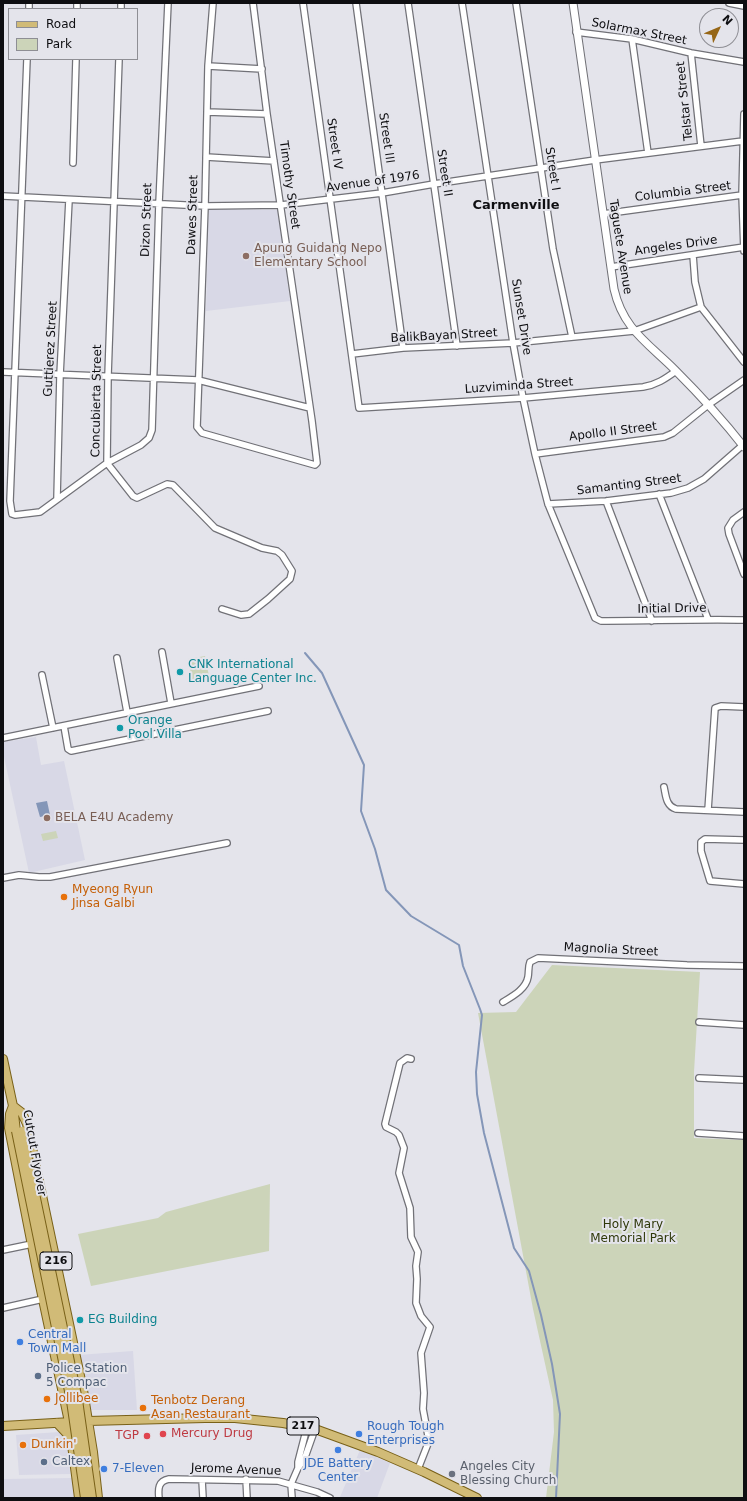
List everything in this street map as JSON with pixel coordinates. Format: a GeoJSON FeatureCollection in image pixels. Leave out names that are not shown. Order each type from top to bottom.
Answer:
{"type":"FeatureCollection","features":[{"type":"Feature","properties":{"kind":"main road","name":"216"},"geometry":{"type":"LineString","coordinates":[[3,1059],[13,1106],[10,1114],[9,1128],[66,1404],[79,1498]]}},
{"type":"Feature","properties":{"kind":"main road","name":"216"},"geometry":{"type":"LineString","coordinates":[[13,1106],[22,1113],[27,1124],[88,1421],[98,1498]]}},
{"type":"Feature","properties":{"kind":"main road","name":"Cutcut Flyover"},"geometry":{"type":"LineString","coordinates":[[13,1106],[78,1400],[92,1498]]}},
{"type":"Feature","properties":{"kind":"main road","name":"Cutcut Flyover"},"geometry":{"type":"LineString","coordinates":[[19,1131],[71,1402],[85,1498]]}},
{"type":"Feature","properties":{"kind":"main road"},"geometry":{"type":"LineString","coordinates":[[43,1296],[48,1287],[56,1286],[62,1289]]}},
{"type":"Feature","properties":{"kind":"main road"},"geometry":{"type":"LineString","coordinates":[[60,1375],[65,1378],[71,1377],[76,1374],[78,1370]]}},
{"type":"Feature","properties":{"kind":"main road"},"geometry":{"type":"LineString","coordinates":[[66,1404],[64,1413],[57,1423],[72,1439]]}},
{"type":"Feature","properties":{"kind":"main road","name":"217"},"geometry":{"type":"LineString","coordinates":[[3,1426],[88,1421],[235,1418],[311,1428],[378,1452],[418,1469],[477,1498]]}},
{"type":"Feature","properties":{"kind":"main road"},"geometry":{"type":"LineString","coordinates":[[91,1439],[93,1433],[102,1421]]}},
{"type":"Feature","properties":{"kind":"street","name":"Dizon Street"},"geometry":{"type":"LineString","coordinates":[[107,463],[140,445],[149,438],[152,430],[159,204],[168,3]]}},
{"type":"Feature","properties":{"kind":"street","name":"Dawes Street"},"geometry":{"type":"LineString","coordinates":[[213,3],[208,66],[205,206],[197,427],[202,433],[315,465]]}},
{"type":"Feature","properties":{"kind":"street","name":"Timothy Street"},"geometry":{"type":"LineString","coordinates":[[253,3],[267,114],[310,408],[317,463],[315,465]]}},
{"type":"Feature","properties":{"kind":"street","name":"Street IV"},"geometry":{"type":"LineString","coordinates":[[303,3],[359,408]]}},
{"type":"Feature","properties":{"kind":"street","name":"Street III"},"geometry":{"type":"LineString","coordinates":[[356,3],[403,348]]}},
{"type":"Feature","properties":{"kind":"street","name":"Street II"},"geometry":{"type":"LineString","coordinates":[[408,3],[457,346]]}},
{"type":"Feature","properties":{"kind":"street","name":"Sunset Drive"},"geometry":{"type":"LineString","coordinates":[[462,3],[513,344],[535,454],[548,504],[595,618],[601,621]]}},
{"type":"Feature","properties":{"kind":"street","name":"Street I"},"geometry":{"type":"LineString","coordinates":[[516,3],[553,249],[572,337]]}},
{"type":"Feature","properties":{"kind":"street","name":"Taguete Avenue"},"geometry":{"type":"LineString","coordinates":[[573,3],[614,289],[620,312],[634,331],[676,371],[743,445]]}},
{"type":"Feature","properties":{"kind":"street"},"geometry":{"type":"LineString","coordinates":[[729,3],[744,6]]}},
{"type":"Feature","properties":{"kind":"street","name":"Solarmax Street"},"geometry":{"type":"LineString","coordinates":[[576,32],[632,39],[690,53],[744,62]]}},
{"type":"Feature","properties":{"kind":"street"},"geometry":{"type":"LineString","coordinates":[[632,39],[648,153]]}},
{"type":"Feature","properties":{"kind":"street","name":"Telstar Street"},"geometry":{"type":"LineString","coordinates":[[690,53],[701,146]]}},
{"type":"Feature","properties":{"kind":"street"},"geometry":{"type":"LineString","coordinates":[[27,60],[10,501],[12,514],[15,516],[40,512],[107,463]]}},
{"type":"Feature","properties":{"kind":"street"},"geometry":{"type":"LineString","coordinates":[[73,163],[76,60]]}},
{"type":"Feature","properties":{"kind":"street","name":"Concubierta Street"},"geometry":{"type":"LineString","coordinates":[[119,60],[108,376],[107,463],[133,496],[137,498],[167,484],[173,485],[215,528],[262,548],[277,550],[282,555],[292,571],[290,579],[249,614],[241,615],[222,610]]}},
{"type":"Feature","properties":{"kind":"street"},"geometry":{"type":"LineString","coordinates":[[208,66],[262,69]]}},
{"type":"Feature","properties":{"kind":"street"},"geometry":{"type":"LineString","coordinates":[[207,112],[267,114]]}},
{"type":"Feature","properties":{"kind":"street"},"geometry":{"type":"LineString","coordinates":[[744,114],[742,195],[744,251]]}},
{"type":"Feature","properties":{"kind":"street","name":"Avenue of 1976"},"geometry":{"type":"LineString","coordinates":[[3,196],[205,206],[281,205],[382,193],[595,160],[743,141]]}},
{"type":"Feature","properties":{"kind":"street"},"geometry":{"type":"LineString","coordinates":[[206,157],[274,160]]}},
{"type":"Feature","properties":{"kind":"street","name":"Columbia Street"},"geometry":{"type":"LineString","coordinates":[[603,214],[742,195]]}},
{"type":"Feature","properties":{"kind":"street","name":"Guttierez Street"},"geometry":{"type":"LineString","coordinates":[[56,499],[60,375],[69,200]]}},
{"type":"Feature","properties":{"kind":"street","name":"Angeles Drive"},"geometry":{"type":"LineString","coordinates":[[611,267],[744,247]]}},
{"type":"Feature","properties":{"kind":"street"},"geometry":{"type":"LineString","coordinates":[[693,255],[695,282],[701,307],[744,362]]}},
{"type":"Feature","properties":{"kind":"street","name":"BalikBayan Street"},"geometry":{"type":"LineString","coordinates":[[352,354],[403,348],[513,344],[634,331],[701,307]]}},
{"type":"Feature","properties":{"kind":"street","name":"Luzviminda Street"},"geometry":{"type":"LineString","coordinates":[[359,408],[523,398],[653,385],[663,381],[676,371]]}},
{"type":"Feature","properties":{"kind":"street"},"geometry":{"type":"LineString","coordinates":[[3,372],[198,380],[310,408]]}},
{"type":"Feature","properties":{"kind":"street","name":"Apollo II Street"},"geometry":{"type":"LineString","coordinates":[[535,454],[664,437],[673,433],[708,405],[744,380]]}},
{"type":"Feature","properties":{"kind":"street","name":"Samanting Street"},"geometry":{"type":"LineString","coordinates":[[548,504],[606,501],[659,494],[688,488],[704,479],[743,445]]}},
{"type":"Feature","properties":{"kind":"street"},"geometry":{"type":"LineString","coordinates":[[659,494],[708,620]]}},
{"type":"Feature","properties":{"kind":"street"},"geometry":{"type":"LineString","coordinates":[[606,501],[652,622]]}},
{"type":"Feature","properties":{"kind":"street"},"geometry":{"type":"LineString","coordinates":[[744,512],[733,520],[728,528],[744,574]]}},
{"type":"Feature","properties":{"kind":"street","name":"Initial Drive"},"geometry":{"type":"LineString","coordinates":[[601,621],[652,622],[744,620]]}},
{"type":"Feature","properties":{"kind":"street"},"geometry":{"type":"LineString","coordinates":[[162,652],[171,703]]}},
{"type":"Feature","properties":{"kind":"street"},"geometry":{"type":"LineString","coordinates":[[117,658],[127,712]]}},
{"type":"Feature","properties":{"kind":"street"},"geometry":{"type":"LineString","coordinates":[[42,675],[53,728]]}},
{"type":"Feature","properties":{"kind":"street"},"geometry":{"type":"LineString","coordinates":[[3,738],[259,686]]}},
{"type":"Feature","properties":{"kind":"street"},"geometry":{"type":"LineString","coordinates":[[708,810],[715,708],[721,706],[744,707]]}},
{"type":"Feature","properties":{"kind":"street"},"geometry":{"type":"LineString","coordinates":[[64,726],[68,749],[71,751],[268,711]]}},
{"type":"Feature","properties":{"kind":"street"},"geometry":{"type":"LineString","coordinates":[[664,787],[668,803],[672,808],[744,812]]}},
{"type":"Feature","properties":{"kind":"street"},"geometry":{"type":"LineString","coordinates":[[744,840],[705,839],[701,842],[701,851],[710,881],[744,884]]}},
{"type":"Feature","properties":{"kind":"street"},"geometry":{"type":"LineString","coordinates":[[3,878],[18,875],[50,877],[227,843]]}},
{"type":"Feature","properties":{"kind":"street","name":"Magnolia Street"},"geometry":{"type":"LineString","coordinates":[[503,1002],[523,988],[528,978],[530,962],[538,958],[744,966]]}},
{"type":"Feature","properties":{"kind":"street"},"geometry":{"type":"LineString","coordinates":[[699,1022],[744,1025]]}},
{"type":"Feature","properties":{"kind":"street"},"geometry":{"type":"LineString","coordinates":[[411,1059],[407,1058],[400,1063],[385,1124],[386,1127],[399,1135],[404,1148],[399,1173],[410,1208],[411,1236],[418,1252],[416,1266],[416,1304],[420,1316],[430,1327],[421,1353],[424,1393],[423,1409],[429,1441],[418,1469]]}},
{"type":"Feature","properties":{"kind":"street"},"geometry":{"type":"LineString","coordinates":[[699,1078],[744,1080]]}},
{"type":"Feature","properties":{"kind":"street"},"geometry":{"type":"LineString","coordinates":[[698,1133],[744,1136]]}},
{"type":"Feature","properties":{"kind":"street"},"geometry":{"type":"LineString","coordinates":[[3,1250],[32,1244]]}},
{"type":"Feature","properties":{"kind":"street"},"geometry":{"type":"LineString","coordinates":[[3,1308],[43,1296]]}},
{"type":"Feature","properties":{"kind":"street"},"geometry":{"type":"LineString","coordinates":[[298,1468],[298,1462],[304,1440],[311,1428]]}},
{"type":"Feature","properties":{"kind":"street"},"geometry":{"type":"LineString","coordinates":[[292,1498],[291,1484],[298,1468],[302,1463],[310,1442],[311,1428]]}},
{"type":"Feature","properties":{"kind":"street"},"geometry":{"type":"LineString","coordinates":[[304,1440],[310,1442]]}},
{"type":"Feature","properties":{"kind":"street","name":"Jerome Avenue"},"geometry":{"type":"LineString","coordinates":[[159,1498],[158,1487],[163,1481],[169,1479],[246,1479],[278,1481],[318,1492],[330,1498]]}},
{"type":"Feature","properties":{"kind":"street"},"geometry":{"type":"LineString","coordinates":[[246,1479],[247,1498]]}},
{"type":"Feature","properties":{"kind":"street"},"geometry":{"type":"LineString","coordinates":[[202,1480],[203,1498]]}},
{"type":"Feature","properties":{"kind":"shaded area","name":"Apung Guidang Nepo Elementary School"},"geometry":{"type":"Polygon","coordinates":[[[209,209],[278,210],[290,301],[206,311],[209,209]]]}},
{"type":"Feature","properties":{"kind":"shaded area","name":"BELA E4U Academy"},"geometry":{"type":"Polygon","coordinates":[[[36,737],[41,765],[64,761],[85,860],[29,873],[3,752],[3,742],[36,737]]]}},
{"type":"Feature","properties":{"kind":"shaded area"},"geometry":{"type":"Polygon","coordinates":[[[133,1351],[137,1410],[90,1410],[78,1355],[133,1351]]]}},
{"type":"Feature","properties":{"kind":"shaded area","name":"Caltex"},"geometry":{"type":"Polygon","coordinates":[[[59,1432],[68,1442],[70,1474],[19,1475],[16,1435],[59,1432]]]}},
{"type":"Feature","properties":{"kind":"shaded area"},"geometry":{"type":"Polygon","coordinates":[[[360,1450],[390,1463],[377,1498],[342,1498],[340,1497],[360,1450]]]}},
{"type":"Feature","properties":{"kind":"shaded area"},"geometry":{"type":"Polygon","coordinates":[[[72,1478],[74,1498],[3,1498],[3,1479],[72,1478]]]}},
{"type":"Feature","properties":{"kind":"green space"},"geometry":{"type":"Polygon","coordinates":[[[205,656],[210,681],[193,684],[188,659],[205,656]]]}},
{"type":"Feature","properties":{"kind":"green space"},"geometry":{"type":"Polygon","coordinates":[[[56,831],[58,838],[43,841],[41,834],[56,831]]]}},
{"type":"Feature","properties":{"kind":"green space","name":"Holy Mary Memorial Park"},"geometry":{"type":"Polygon","coordinates":[[[552,965],[700,972],[694,1072],[694,1138],[744,1140],[744,1498],[546,1498],[554,1432],[553,1400],[533,1309],[478,1013],[516,1012],[552,965]]]}},
{"type":"Feature","properties":{"kind":"green space"},"geometry":{"type":"Polygon","coordinates":[[[270,1184],[269,1251],[91,1286],[78,1234],[158,1218],[166,1212],[270,1184]]]}},
{"type":"Feature","properties":{"kind":"water"},"geometry":{"type":"Polygon","coordinates":[[[47,801],[50,815],[40,817],[36,803],[47,801]]]}},
{"type":"Feature","properties":{"kind":"waterway"},"geometry":{"type":"LineString","coordinates":[[305,653],[322,673],[364,765],[361,811],[375,849],[386,890],[411,916],[459,945],[463,966],[482,1015],[476,1072],[477,1094],[484,1133],[514,1248],[529,1271],[552,1364],[560,1414],[556,1498]]}},
{"type":"Feature","properties":{"kind":"place","name":"Apung Guidang Nepo Elementary School"},"geometry":{"type":"Point","coordinates":[246,256]}},
{"type":"Feature","properties":{"kind":"place","name":"CNK International Language Center Inc."},"geometry":{"type":"Point","coordinates":[180,672]}},
{"type":"Feature","properties":{"kind":"place","name":"Orange Pool Villa"},"geometry":{"type":"Point","coordinates":[120,728]}},
{"type":"Feature","properties":{"kind":"place","name":"BELA E4U Academy"},"geometry":{"type":"Point","coordinates":[47,818]}},
{"type":"Feature","properties":{"kind":"place","name":"Myeong Ryun Jinsa Galbi"},"geometry":{"type":"Point","coordinates":[64,897]}},
{"type":"Feature","properties":{"kind":"place","name":"EG Building"},"geometry":{"type":"Point","coordinates":[80,1320]}},
{"type":"Feature","properties":{"kind":"place","name":"Central Town Mall"},"geometry":{"type":"Point","coordinates":[20,1342]}},
{"type":"Feature","properties":{"kind":"place","name":"Police Station 5 Compac"},"geometry":{"type":"Point","coordinates":[38,1376]}},
{"type":"Feature","properties":{"kind":"place","name":"Jollibee"},"geometry":{"type":"Point","coordinates":[47,1399]}},
{"type":"Feature","properties":{"kind":"place","name":"Tenbotz Derang Asan Restaurant"},"geometry":{"type":"Point","coordinates":[143,1408]}},
{"type":"Feature","properties":{"kind":"place","name":"Mercury Drug"},"geometry":{"type":"Point","coordinates":[163,1434]}},
{"type":"Feature","properties":{"kind":"place","name":"Rough Tough Enterprises"},"geometry":{"type":"Point","coordinates":[359,1434]}},
{"type":"Feature","properties":{"kind":"place","name":"TGP"},"geometry":{"type":"Point","coordinates":[147,1436]}},
{"type":"Feature","properties":{"kind":"place","name":"Dunkin'"},"geometry":{"type":"Point","coordinates":[23,1445]}},
{"type":"Feature","properties":{"kind":"place","name":"JDE Battery Center"},"geometry":{"type":"Point","coordinates":[338,1450]}},
{"type":"Feature","properties":{"kind":"place","name":"Caltex"},"geometry":{"type":"Point","coordinates":[44,1462]}},
{"type":"Feature","properties":{"kind":"place","name":"7-Eleven"},"geometry":{"type":"Point","coordinates":[104,1469]}},
{"type":"Feature","properties":{"kind":"place","name":"Angeles City Blessing Church"},"geometry":{"type":"Point","coordinates":[452,1474]}},
{"type":"Feature","properties":{"kind":"district","name":"Carmenville"},"geometry":{"type":"Point","coordinates":[516,206]}}]}
